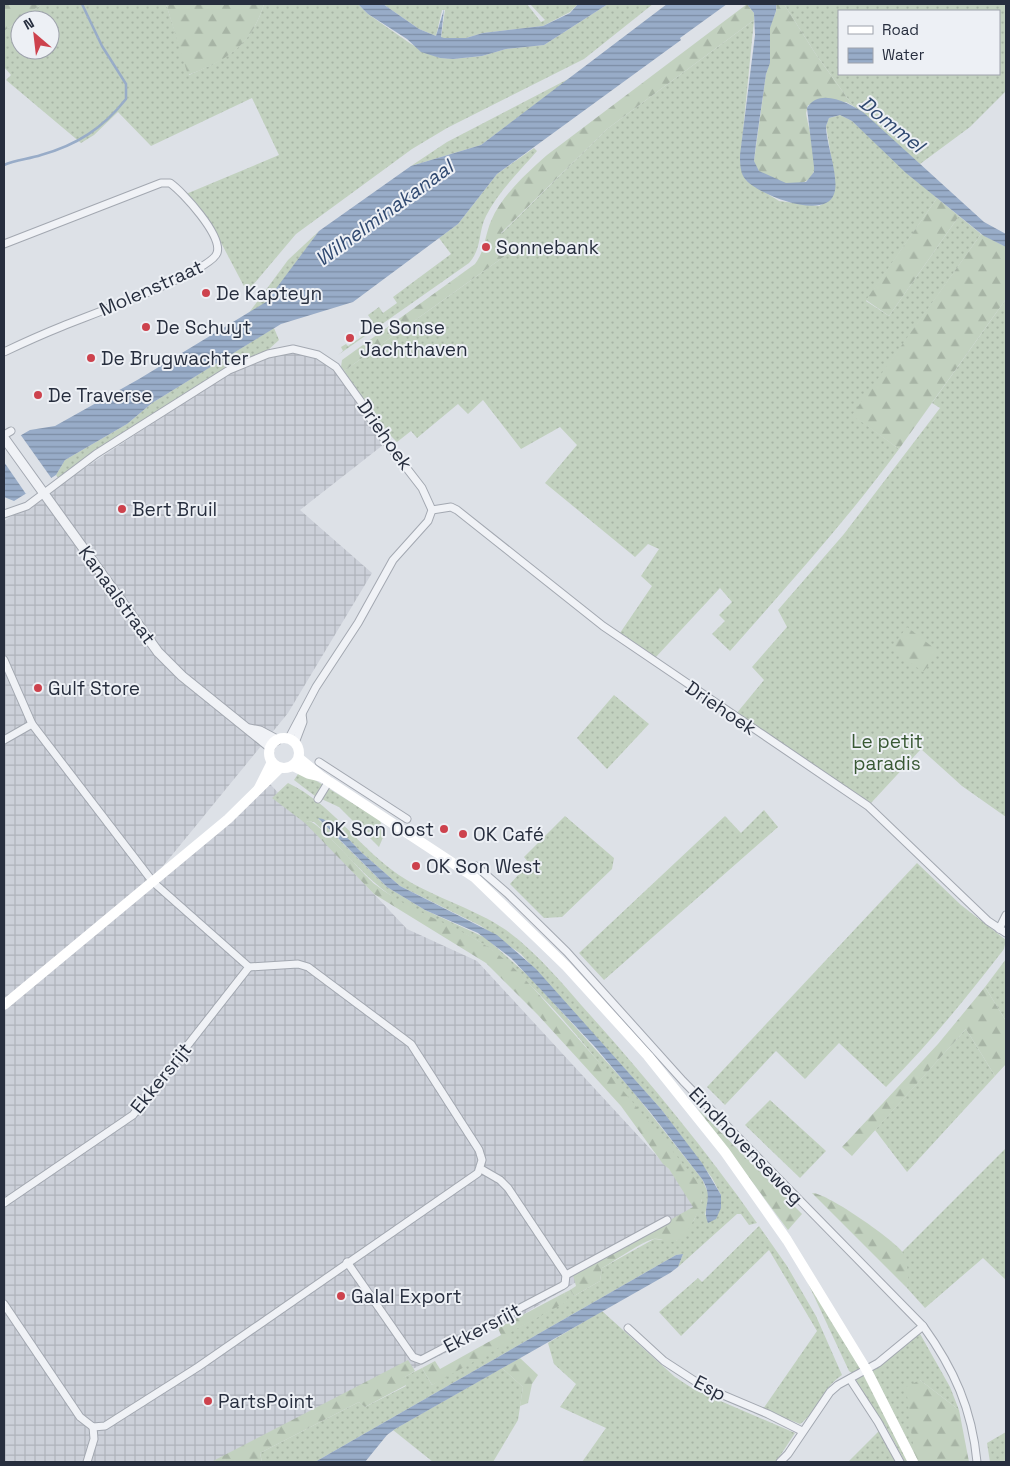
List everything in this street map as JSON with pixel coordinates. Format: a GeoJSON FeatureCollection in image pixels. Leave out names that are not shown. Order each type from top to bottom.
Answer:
{"type":"FeatureCollection","features":[{"type":"Feature","properties":{"kind":"main road"},"geometry":{"type":"LineString","coordinates":[[4,1005],[228,819],[259,789],[276,765],[296,762],[298,747],[292,741],[274,744],[269,752],[276,765]]}},
{"type":"Feature","properties":{"kind":"main road","name":"Eindhovenseweg"},"geometry":{"type":"LineString","coordinates":[[296,762],[309,774],[350,789],[464,870],[497,897],[566,966],[648,1056],[725,1152],[787,1240],[866,1369],[912,1462]]}},
{"type":"Feature","properties":{"kind":"street","name":"Molenstraat"},"geometry":{"type":"LineString","coordinates":[[4,244],[161,183],[170,182],[202,217],[218,249],[217,255],[211,262],[174,280],[4,352]]}},
{"type":"Feature","properties":{"kind":"street","name":"Driehoek"},"geometry":{"type":"LineString","coordinates":[[41,490],[239,365],[268,354],[292,349],[318,355],[333,364],[364,406],[374,426],[422,488],[432,510],[451,507],[457,510],[609,631],[861,801],[941,878],[1006,933]]}},
{"type":"Feature","properties":{"kind":"street"},"geometry":{"type":"LineString","coordinates":[[5,438],[11,431]]}},
{"type":"Feature","properties":{"kind":"street","name":"Kanaalstraat"},"geometry":{"type":"LineString","coordinates":[[5,438],[158,652],[182,676],[249,729],[256,737],[274,744]]}},
{"type":"Feature","properties":{"kind":"street"},"geometry":{"type":"LineString","coordinates":[[4,514],[27,506],[41,490]]}},
{"type":"Feature","properties":{"kind":"street"},"geometry":{"type":"LineString","coordinates":[[292,741],[303,722],[302,714],[316,687],[358,623],[393,560],[428,521],[432,510]]}},
{"type":"Feature","properties":{"kind":"street"},"geometry":{"type":"LineString","coordinates":[[4,660],[32,724],[153,882],[249,966],[298,964],[308,967],[411,1044],[479,1150],[482,1160],[481,1169],[431,1207],[347,1262],[198,1367],[104,1426],[93,1427],[80,1417],[4,1304]]}},
{"type":"Feature","properties":{"kind":"street"},"geometry":{"type":"LineString","coordinates":[[4,740],[32,724]]}},
{"type":"Feature","properties":{"kind":"street","name":"Eindhovenseweg"},"geometry":{"type":"LineString","coordinates":[[319,762],[350,789],[407,819]]}},
{"type":"Feature","properties":{"kind":"street"},"geometry":{"type":"LineString","coordinates":[[318,799],[326,779]]}},
{"type":"Feature","properties":{"kind":"street","name":"Eindhovenseweg"},"geometry":{"type":"LineString","coordinates":[[464,870],[476,866],[525,910],[594,980],[683,1081],[923,1326],[953,1372],[970,1412],[978,1462]]}},
{"type":"Feature","properties":{"kind":"street"},"geometry":{"type":"LineString","coordinates":[[999,929],[1006,915]]}},
{"type":"Feature","properties":{"kind":"street","name":"Ekkersrijt"},"geometry":{"type":"LineString","coordinates":[[4,1203],[133,1115],[249,966]]}},
{"type":"Feature","properties":{"kind":"street"},"geometry":{"type":"LineString","coordinates":[[481,1169],[500,1180],[508,1188],[566,1276]]}},
{"type":"Feature","properties":{"kind":"street","name":"Ekkersrijt"},"geometry":{"type":"LineString","coordinates":[[347,1262],[413,1357],[421,1360],[562,1286],[565,1284],[566,1276],[667,1220]]}},
{"type":"Feature","properties":{"kind":"street"},"geometry":{"type":"LineString","coordinates":[[780,1462],[788,1454],[830,1392],[878,1363],[923,1326]]}},
{"type":"Feature","properties":{"kind":"street","name":"Esp"},"geometry":{"type":"LineString","coordinates":[[628,1328],[664,1361],[704,1387],[768,1414],[802,1431]]}},
{"type":"Feature","properties":{"kind":"street"},"geometry":{"type":"LineString","coordinates":[[850,1379],[878,1422],[900,1462]]}},
{"type":"Feature","properties":{"kind":"street"},"geometry":{"type":"LineString","coordinates":[[87,1462],[94,1439],[93,1427]]}},
{"type":"Feature","properties":{"kind":"shaded area"},"geometry":{"type":"Polygon","coordinates":[[[292,352],[321,360],[334,370],[357,402],[383,445],[300,510],[372,573],[288,713],[150,882],[269,783],[407,929],[477,961],[702,1205],[524,1314],[224,1462],[4,1462],[4,521],[229,373],[264,359],[292,352]]]}},
{"type":"Feature","properties":{"kind":"green space"},"geometry":{"type":"Polygon","coordinates":[[[4,4],[42,4],[34,10],[10,10],[10,27],[4,31],[4,4]]]}},
{"type":"Feature","properties":{"kind":"green space"},"geometry":{"type":"Polygon","coordinates":[[[42,4],[166,4],[189,75],[226,57],[245,41],[259,18],[264,4],[358,4],[368,14],[411,44],[440,58],[453,59],[482,56],[506,49],[544,45],[608,4],[653,4],[584,59],[447,128],[412,149],[296,234],[247,292],[217,235],[186,194],[279,155],[252,98],[151,146],[118,112],[94,135],[81,143],[6,80],[11,75],[4,67],[4,31],[10,27],[10,60],[60,60],[60,10],[34,10],[42,4]]]}},
{"type":"Feature","properties":{"kind":"green space"},"geometry":{"type":"Polygon","coordinates":[[[166,4],[264,4],[252,31],[236,50],[215,63],[188,75],[166,4]]]}},
{"type":"Feature","properties":{"kind":"green space"},"geometry":{"type":"Polygon","coordinates":[[[383,4],[527,4],[541,22],[545,20],[530,4],[578,4],[570,12],[543,26],[483,33],[466,38],[441,38],[445,10],[442,10],[436,36],[419,29],[383,4]]]}},
{"type":"Feature","properties":{"kind":"green space"},"geometry":{"type":"Polygon","coordinates":[[[747,4],[754,13],[754,20],[607,129],[501,233],[516,248],[344,371],[341,367],[342,360],[475,264],[481,254],[489,226],[496,211],[516,185],[539,162],[747,4]]]}},
{"type":"Feature","properties":{"kind":"green space"},"geometry":{"type":"Polygon","coordinates":[[[776,4],[784,4],[815,53],[853,106],[846,102],[808,105],[806,113],[814,151],[815,166],[809,179],[802,183],[782,183],[772,180],[757,168],[754,161],[769,63],[770,27],[776,13],[776,4]]]}},
{"type":"Feature","properties":{"kind":"green space"},"geometry":{"type":"Polygon","coordinates":[[[784,4],[1006,4],[1006,91],[970,127],[920,164],[853,106],[815,53],[784,4]]]}},
{"type":"Feature","properties":{"kind":"green space"},"geometry":{"type":"Polygon","coordinates":[[[754,20],[740,161],[746,180],[779,201],[819,206],[831,199],[835,188],[835,180],[826,126],[829,118],[840,115],[852,121],[937,198],[866,301],[889,316],[959,216],[981,234],[853,415],[899,449],[817,552],[730,651],[712,634],[725,621],[719,615],[732,602],[720,588],[655,658],[620,633],[652,586],[641,576],[659,549],[648,544],[635,557],[545,483],[577,445],[560,427],[521,449],[483,400],[468,414],[458,404],[417,438],[411,431],[397,442],[384,429],[344,371],[516,248],[501,234],[607,129],[754,20]]]}},
{"type":"Feature","properties":{"kind":"green space"},"geometry":{"type":"Polygon","coordinates":[[[572,77],[481,145],[411,166],[447,142],[572,77]]]}},
{"type":"Feature","properties":{"kind":"green space"},"geometry":{"type":"Polygon","coordinates":[[[534,148],[537,151],[509,182],[491,207],[484,222],[476,252],[469,263],[338,355],[343,351],[341,347],[346,344],[348,346],[376,327],[368,315],[379,307],[383,313],[397,303],[393,297],[451,254],[439,238],[458,224],[497,174],[534,148]]]}},
{"type":"Feature","properties":{"kind":"green space"},"geometry":{"type":"Polygon","coordinates":[[[937,198],[959,216],[889,316],[866,300],[937,198]]]}},
{"type":"Feature","properties":{"kind":"green space"},"geometry":{"type":"Polygon","coordinates":[[[319,231],[267,302],[248,314],[288,260],[319,231]]]}},
{"type":"Feature","properties":{"kind":"green space"},"geometry":{"type":"Polygon","coordinates":[[[981,234],[1006,247],[1006,299],[899,449],[852,415],[981,234]]]}},
{"type":"Feature","properties":{"kind":"green space","name":"Le petit paradis"},"geometry":{"type":"Polygon","coordinates":[[[1006,299],[1006,817],[962,786],[921,749],[871,803],[736,714],[764,680],[752,667],[787,627],[778,610],[844,534],[940,408],[932,403],[1006,299]]]}},
{"type":"Feature","properties":{"kind":"green space"},"geometry":{"type":"Polygon","coordinates":[[[274,328],[279,340],[267,351],[235,363],[209,378],[59,479],[56,475],[65,460],[127,424],[152,403],[274,328]]]}},
{"type":"Feature","properties":{"kind":"green space"},"geometry":{"type":"Polygon","coordinates":[[[907,627],[939,652],[923,672],[891,648],[907,627]]]}},
{"type":"Feature","properties":{"kind":"green space"},"geometry":{"type":"Polygon","coordinates":[[[614,695],[649,724],[607,769],[577,738],[614,695]]]}},
{"type":"Feature","properties":{"kind":"green space"},"geometry":{"type":"Polygon","coordinates":[[[297,772],[310,777],[380,820],[384,835],[379,847],[339,807],[315,796],[294,780],[298,774],[297,772]]]}},
{"type":"Feature","properties":{"kind":"green space"},"geometry":{"type":"Polygon","coordinates":[[[288,783],[303,791],[330,812],[366,848],[405,879],[478,914],[518,939],[561,982],[656,1091],[718,1169],[757,1223],[749,1225],[741,1214],[737,1214],[678,1267],[683,1254],[676,1255],[315,1462],[262,1462],[260,1453],[359,1402],[365,1407],[406,1386],[402,1378],[422,1368],[432,1385],[510,1332],[567,1301],[564,1293],[570,1290],[574,1296],[600,1281],[602,1268],[654,1239],[676,1241],[694,1220],[702,1200],[607,1072],[556,1011],[528,983],[488,947],[464,933],[400,902],[365,874],[314,822],[308,821],[305,823],[272,798],[288,783]],[[318,819],[387,887],[425,910],[486,938],[533,980],[631,1089],[702,1179],[709,1195],[705,1215],[721,1208],[721,1195],[712,1178],[661,1109],[521,954],[481,926],[400,886],[362,853],[336,826],[318,819]]]}},
{"type":"Feature","properties":{"kind":"green space"},"geometry":{"type":"Polygon","coordinates":[[[764,810],[778,827],[604,980],[579,953],[725,816],[741,833],[764,810]]]}},
{"type":"Feature","properties":{"kind":"green space"},"geometry":{"type":"Polygon","coordinates":[[[565,816],[614,858],[612,869],[562,917],[544,918],[510,884],[529,863],[524,857],[565,816]]]}},
{"type":"Feature","properties":{"kind":"green space"},"geometry":{"type":"Polygon","coordinates":[[[308,821],[314,823],[331,839],[376,885],[405,904],[466,934],[495,952],[528,983],[612,1077],[696,1180],[702,1195],[701,1203],[693,1222],[685,1234],[673,1242],[653,1239],[640,1245],[602,1268],[600,1281],[574,1296],[570,1290],[576,1286],[573,1275],[693,1207],[669,1169],[663,1164],[621,1106],[538,1015],[486,963],[374,894],[305,823],[308,821]]]}},
{"type":"Feature","properties":{"kind":"green space"},"geometry":{"type":"Polygon","coordinates":[[[917,863],[961,905],[1006,940],[1004,949],[976,985],[886,1087],[839,1043],[805,1079],[776,1051],[725,1105],[707,1087],[917,863]]]}},
{"type":"Feature","properties":{"kind":"green space"},"geometry":{"type":"Polygon","coordinates":[[[1006,959],[1006,1021],[985,987],[1006,959]]]}},
{"type":"Feature","properties":{"kind":"green space"},"geometry":{"type":"Polygon","coordinates":[[[985,987],[1006,1021],[1006,1064],[995,1076],[966,1029],[852,1156],[842,1147],[938,1044],[985,987]]]}},
{"type":"Feature","properties":{"kind":"green space"},"geometry":{"type":"Polygon","coordinates":[[[966,1029],[995,1076],[907,1172],[875,1130],[966,1029]]]}},
{"type":"Feature","properties":{"kind":"green space"},"geometry":{"type":"Polygon","coordinates":[[[770,1100],[826,1151],[800,1178],[745,1125],[770,1100]]]}},
{"type":"Feature","properties":{"kind":"green space"},"geometry":{"type":"Polygon","coordinates":[[[697,1108],[802,1214],[788,1230],[697,1108]]]}},
{"type":"Feature","properties":{"kind":"green space"},"geometry":{"type":"Polygon","coordinates":[[[1006,1148],[1006,1280],[983,1258],[925,1308],[907,1288],[908,1278],[902,1252],[1006,1148]]]}},
{"type":"Feature","properties":{"kind":"green space"},"geometry":{"type":"Polygon","coordinates":[[[812,1193],[831,1200],[875,1229],[898,1247],[903,1253],[907,1266],[907,1288],[812,1193]]]}},
{"type":"Feature","properties":{"kind":"green space"},"geometry":{"type":"Polygon","coordinates":[[[759,1226],[787,1266],[816,1316],[842,1375],[829,1387],[806,1420],[800,1424],[763,1409],[817,1331],[769,1250],[681,1336],[659,1312],[698,1278],[702,1282],[759,1226]]]}},
{"type":"Feature","properties":{"kind":"green space"},"geometry":{"type":"Polygon","coordinates":[[[806,1279],[862,1369],[852,1373],[849,1371],[806,1279]]]}},
{"type":"Feature","properties":{"kind":"green space"},"geometry":{"type":"Polygon","coordinates":[[[564,1293],[568,1301],[511,1332],[509,1342],[432,1385],[422,1368],[435,1361],[440,1369],[501,1335],[498,1328],[564,1293]]]}},
{"type":"Feature","properties":{"kind":"green space"},"geometry":{"type":"Polygon","coordinates":[[[602,1311],[675,1377],[695,1390],[795,1433],[776,1462],[582,1462],[606,1428],[560,1407],[576,1384],[554,1364],[548,1343],[602,1311]]]}},
{"type":"Feature","properties":{"kind":"green space"},"geometry":{"type":"Polygon","coordinates":[[[919,1332],[950,1387],[959,1410],[920,1380],[914,1453],[872,1370],[919,1332]]]}},
{"type":"Feature","properties":{"kind":"green space"},"geometry":{"type":"Polygon","coordinates":[[[520,1358],[538,1375],[532,1384],[528,1403],[520,1406],[523,1387],[502,1368],[520,1358]]]}},
{"type":"Feature","properties":{"kind":"green space"},"geometry":{"type":"Polygon","coordinates":[[[408,1360],[415,1371],[403,1378],[406,1385],[365,1407],[359,1402],[260,1453],[262,1462],[211,1462],[408,1360]]]}},
{"type":"Feature","properties":{"kind":"green space"},"geometry":{"type":"Polygon","coordinates":[[[502,1368],[523,1387],[518,1420],[493,1462],[433,1462],[393,1430],[502,1368]]]}},
{"type":"Feature","properties":{"kind":"green space"},"geometry":{"type":"Polygon","coordinates":[[[864,1374],[908,1462],[905,1462],[886,1427],[856,1382],[857,1378],[864,1374]]]}},
{"type":"Feature","properties":{"kind":"green space"},"geometry":{"type":"Polygon","coordinates":[[[920,1380],[959,1410],[969,1462],[918,1462],[914,1453],[906,1387],[920,1380]]]}},
{"type":"Feature","properties":{"kind":"green space"},"geometry":{"type":"Polygon","coordinates":[[[880,1430],[895,1462],[848,1462],[880,1430]]]}},
{"type":"Feature","properties":{"kind":"green space"},"geometry":{"type":"Polygon","coordinates":[[[1006,1432],[1006,1462],[990,1462],[987,1443],[1006,1432]]]}},
{"type":"Feature","properties":{"kind":"water"},"geometry":{"type":"Polygon","coordinates":[[[358,4],[383,4],[419,29],[436,36],[444,9],[441,37],[466,38],[483,33],[543,26],[570,13],[578,4],[608,4],[544,45],[506,49],[482,56],[453,59],[440,58],[421,52],[407,39],[368,14],[358,4]]]}},
{"type":"Feature","properties":{"kind":"water","name":"Wilhelminakanaal"},"geometry":{"type":"Polygon","coordinates":[[[667,4],[727,4],[680,38],[681,40],[497,174],[458,224],[353,302],[281,324],[152,403],[127,424],[65,460],[56,475],[14,501],[4,497],[4,445],[30,430],[55,426],[139,379],[266,302],[319,231],[411,166],[481,145],[667,4]]]}},
{"type":"Feature","properties":{"kind":"water"},"geometry":{"type":"Polygon","coordinates":[[[747,4],[776,4],[776,11],[770,28],[770,63],[766,74],[754,161],[759,171],[786,183],[806,182],[814,172],[807,108],[812,102],[819,99],[827,98],[843,101],[864,113],[984,222],[1006,234],[1006,247],[984,236],[906,173],[852,121],[840,115],[829,118],[826,126],[835,179],[834,194],[828,202],[818,205],[792,203],[764,192],[746,180],[741,172],[740,155],[755,35],[754,13],[747,4]]]}},
{"type":"Feature","properties":{"kind":"water"},"geometry":{"type":"Polygon","coordinates":[[[318,818],[336,826],[362,853],[400,886],[497,935],[536,969],[661,1109],[702,1163],[721,1195],[721,1208],[716,1219],[708,1223],[706,1212],[708,1198],[706,1186],[702,1179],[650,1112],[595,1047],[511,958],[478,933],[425,910],[387,887],[318,818]]]}},
{"type":"Feature","properties":{"kind":"water"},"geometry":{"type":"Polygon","coordinates":[[[683,1254],[678,1267],[670,1273],[395,1429],[387,1435],[365,1462],[315,1462],[676,1255],[683,1254]]]}},
{"type":"Feature","properties":{"kind":"pier"},"geometry":{"type":"Polygon","coordinates":[[[20,434],[52,479],[26,494],[4,462],[4,444],[20,434]]]}},
{"type":"Feature","properties":{"kind":"waterway"},"geometry":{"type":"LineString","coordinates":[[4,165],[54,151],[78,141],[108,119],[126,99],[126,84],[102,46],[82,4]]}},
{"type":"Feature","properties":{"kind":"place","name":"Sonnebank"},"geometry":{"type":"Point","coordinates":[486,247]}},
{"type":"Feature","properties":{"kind":"place","name":"De Kapteyn"},"geometry":{"type":"Point","coordinates":[206,293]}},
{"type":"Feature","properties":{"kind":"place","name":"De Schuyt"},"geometry":{"type":"Point","coordinates":[146,327]}},
{"type":"Feature","properties":{"kind":"place","name":"De Sonse Jachthaven"},"geometry":{"type":"Point","coordinates":[350,338]}},
{"type":"Feature","properties":{"kind":"place","name":"De Brugwachter"},"geometry":{"type":"Point","coordinates":[91,358]}},
{"type":"Feature","properties":{"kind":"place","name":"De Traverse"},"geometry":{"type":"Point","coordinates":[38,395]}},
{"type":"Feature","properties":{"kind":"place","name":"Bert Bruil"},"geometry":{"type":"Point","coordinates":[122,509]}},
{"type":"Feature","properties":{"kind":"place","name":"Gulf Store"},"geometry":{"type":"Point","coordinates":[38,688]}},
{"type":"Feature","properties":{"kind":"place","name":"OK Son Oost"},"geometry":{"type":"Point","coordinates":[444,829]}},
{"type":"Feature","properties":{"kind":"place","name":"OK Café"},"geometry":{"type":"Point","coordinates":[463,834]}},
{"type":"Feature","properties":{"kind":"place","name":"OK Son West"},"geometry":{"type":"Point","coordinates":[416,866]}},
{"type":"Feature","properties":{"kind":"place","name":"Galal Export"},"geometry":{"type":"Point","coordinates":[341,1296]}},
{"type":"Feature","properties":{"kind":"place","name":"PartsPoint"},"geometry":{"type":"Point","coordinates":[208,1401]}},
{"type":"Feature","properties":{"kind":"water label","name":"Dommel"},"geometry":{"type":"Point","coordinates":[892,124]}}]}
